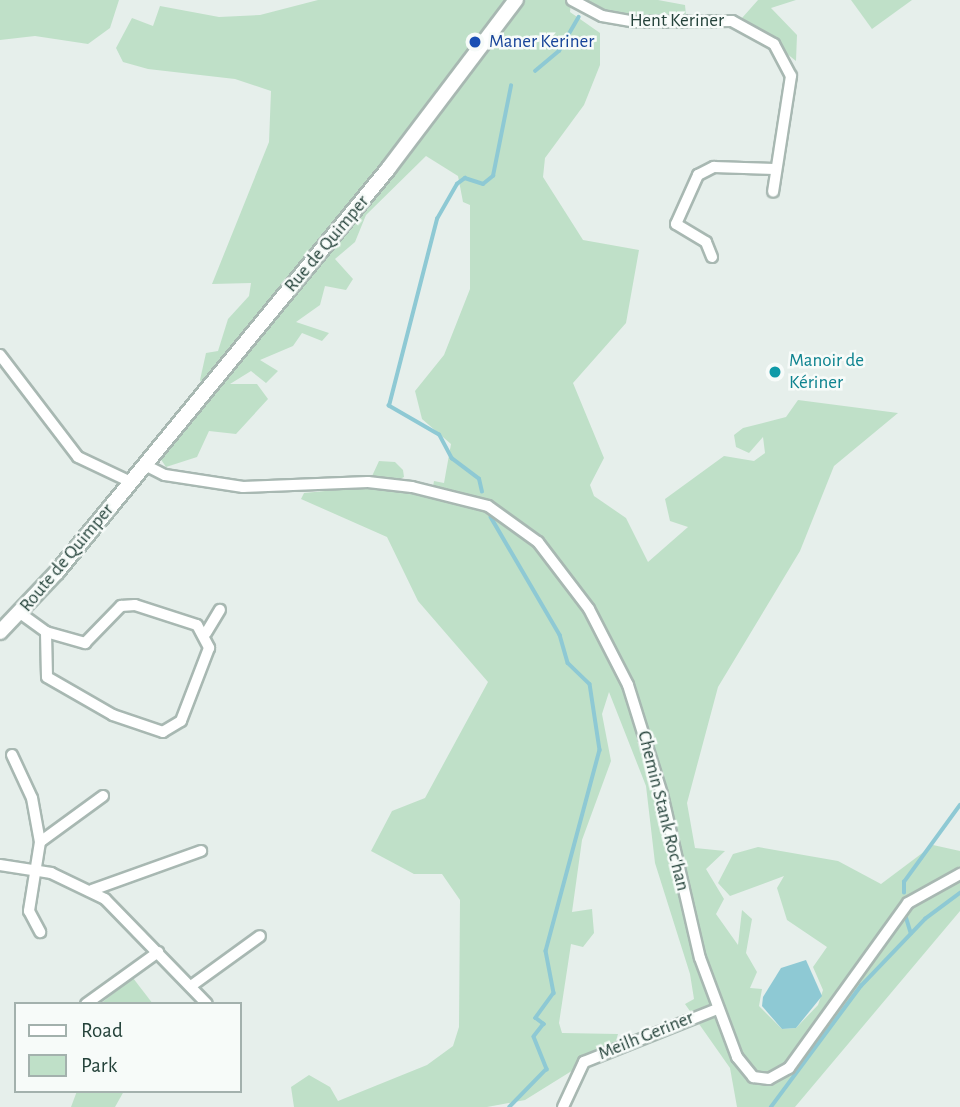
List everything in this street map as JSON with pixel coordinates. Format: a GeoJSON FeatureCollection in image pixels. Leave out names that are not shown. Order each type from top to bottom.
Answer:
{"type":"FeatureCollection","features":[{"type":"Feature","properties":{"kind":"main road","name":"Rue de Quimper"},"geometry":{"type":"LineString","coordinates":[[131,482],[381,179],[516,0]]}},
{"type":"Feature","properties":{"kind":"main road","name":"Route de Quimper"},"geometry":{"type":"LineString","coordinates":[[0,632],[20,613],[131,482]]}},
{"type":"Feature","properties":{"kind":"street","name":"Hent Keriner"},"geometry":{"type":"LineString","coordinates":[[572,0],[620,20],[732,20],[767,38],[791,76],[774,169],[774,192]]}},
{"type":"Feature","properties":{"kind":"street"},"geometry":{"type":"LineString","coordinates":[[712,257],[706,242],[676,224],[698,175],[714,167],[774,169]]}},
{"type":"Feature","properties":{"kind":"street"},"geometry":{"type":"LineString","coordinates":[[0,355],[78,457],[131,482]]}},
{"type":"Feature","properties":{"kind":"street","name":"Chemin Stank Roc'han"},"geometry":{"type":"LineString","coordinates":[[145,465],[165,475],[243,487],[368,482],[412,487],[488,506],[538,542],[589,609],[635,705],[717,1009],[744,1069],[759,1079],[782,1074],[908,903],[960,874]]}},
{"type":"Feature","properties":{"kind":"street"},"geometry":{"type":"LineString","coordinates":[[20,613],[46,632],[88,642],[125,604],[206,633]]}},
{"type":"Feature","properties":{"kind":"street"},"geometry":{"type":"LineString","coordinates":[[46,632],[47,677],[113,715],[163,732],[176,728],[198,685],[209,648],[206,633],[220,610]]}},
{"type":"Feature","properties":{"kind":"street"},"geometry":{"type":"LineString","coordinates":[[12,755],[32,798],[40,842],[33,868],[29,911],[40,932]]}},
{"type":"Feature","properties":{"kind":"street"},"geometry":{"type":"LineString","coordinates":[[40,842],[103,796]]}},
{"type":"Feature","properties":{"kind":"street"},"geometry":{"type":"LineString","coordinates":[[92,890],[201,851]]}},
{"type":"Feature","properties":{"kind":"street"},"geometry":{"type":"LineString","coordinates":[[0,865],[33,868],[92,890],[158,952],[205,1002]]}},
{"type":"Feature","properties":{"kind":"street"},"geometry":{"type":"LineString","coordinates":[[191,986],[260,936]]}},
{"type":"Feature","properties":{"kind":"street"},"geometry":{"type":"LineString","coordinates":[[89,1002],[158,952]]}},
{"type":"Feature","properties":{"kind":"street","name":"Meilh Geriner"},"geometry":{"type":"LineString","coordinates":[[563,1107],[572,1076],[584,1062],[717,1009]]}},
{"type":"Feature","properties":{"kind":"green space"},"geometry":{"type":"Polygon","coordinates":[[[0,0],[119,0],[110,28],[88,44],[35,36],[0,40],[0,0]]]}},
{"type":"Feature","properties":{"kind":"green space"},"geometry":{"type":"Polygon","coordinates":[[[318,0],[658,0],[685,5],[686,15],[674,20],[640,20],[571,3],[570,12],[600,33],[600,65],[584,105],[545,158],[543,177],[583,240],[639,250],[626,323],[573,383],[604,458],[590,485],[594,496],[626,518],[648,562],[688,527],[670,521],[665,499],[724,456],[754,461],[765,453],[763,437],[749,453],[736,447],[734,435],[743,428],[786,417],[798,400],[898,413],[834,466],[800,551],[718,687],[687,803],[695,848],[725,851],[706,869],[724,899],[716,914],[738,945],[742,910],[752,919],[746,953],[757,972],[750,988],[762,989],[759,1006],[782,1029],[796,1028],[818,1005],[823,990],[813,967],[827,947],[787,920],[777,888],[784,876],[730,896],[718,883],[733,854],[758,847],[838,861],[881,884],[933,845],[960,851],[960,911],[795,1107],[737,1107],[730,1068],[685,1004],[694,999],[690,974],[655,863],[646,786],[609,692],[602,714],[611,761],[582,840],[572,912],[592,909],[594,933],[583,947],[571,944],[559,1023],[562,1033],[618,1034],[615,1044],[525,1100],[487,1107],[294,1107],[291,1087],[309,1075],[330,1087],[338,1101],[427,1065],[453,1046],[459,1027],[460,900],[442,874],[414,874],[371,851],[392,811],[425,798],[488,682],[418,601],[387,537],[301,499],[304,493],[367,487],[379,461],[395,462],[403,470],[404,477],[394,482],[432,492],[434,481],[444,483],[451,444],[422,419],[415,391],[444,355],[470,289],[470,205],[463,202],[458,176],[426,156],[366,215],[355,242],[335,259],[353,279],[346,290],[325,286],[320,305],[296,322],[329,333],[322,341],[302,333],[293,346],[260,360],[278,371],[266,383],[251,371],[230,384],[257,384],[268,399],[236,434],[209,431],[197,457],[166,467],[160,458],[217,387],[203,387],[200,380],[206,353],[218,351],[228,319],[249,296],[251,283],[212,284],[269,142],[271,91],[235,79],[148,69],[123,62],[116,48],[132,18],[153,26],[160,6],[219,17],[260,15],[318,0]]]}},
{"type":"Feature","properties":{"kind":"green space"},"geometry":{"type":"Polygon","coordinates":[[[758,0],[796,0],[771,8],[797,35],[796,61],[742,18],[758,0]]]}},
{"type":"Feature","properties":{"kind":"green space"},"geometry":{"type":"Polygon","coordinates":[[[851,0],[912,0],[872,29],[851,0]]]}},
{"type":"Feature","properties":{"kind":"green space"},"geometry":{"type":"Polygon","coordinates":[[[133,978],[151,1002],[103,1002],[133,978]]]}},
{"type":"Feature","properties":{"kind":"green space"},"geometry":{"type":"Polygon","coordinates":[[[76,1093],[123,1093],[115,1107],[71,1107],[76,1093]]]}},
{"type":"Feature","properties":{"kind":"water"},"geometry":{"type":"Polygon","coordinates":[[[806,960],[822,996],[796,1028],[782,1029],[762,1006],[763,997],[781,968],[806,960]]]}},
{"type":"Feature","properties":{"kind":"waterway"},"geometry":{"type":"LineString","coordinates":[[535,71],[559,51],[579,17]]}},
{"type":"Feature","properties":{"kind":"waterway"},"geometry":{"type":"LineString","coordinates":[[482,492],[479,479],[452,459],[439,435],[389,406],[437,219],[457,184],[465,178],[483,184],[493,176],[511,86]]}},
{"type":"Feature","properties":{"kind":"waterway"},"geometry":{"type":"LineString","coordinates":[[491,517],[560,635],[568,663],[590,684],[600,750],[546,951],[554,993],[536,1018],[544,1024],[534,1037],[547,1069],[510,1107]]}},
{"type":"Feature","properties":{"kind":"waterway"},"geometry":{"type":"LineString","coordinates":[[904,893],[904,882],[960,805]]}},
{"type":"Feature","properties":{"kind":"waterway"},"geometry":{"type":"LineString","coordinates":[[771,1107],[861,986],[925,919],[960,893]]}},
{"type":"Feature","properties":{"kind":"waterway"},"geometry":{"type":"LineString","coordinates":[[905,913],[911,933]]}},
{"type":"Feature","properties":{"kind":"place","name":"Maner Keriner"},"geometry":{"type":"Point","coordinates":[475,42]}},
{"type":"Feature","properties":{"kind":"place","name":"Manoir de Kériner"},"geometry":{"type":"Point","coordinates":[775,372]}}]}
